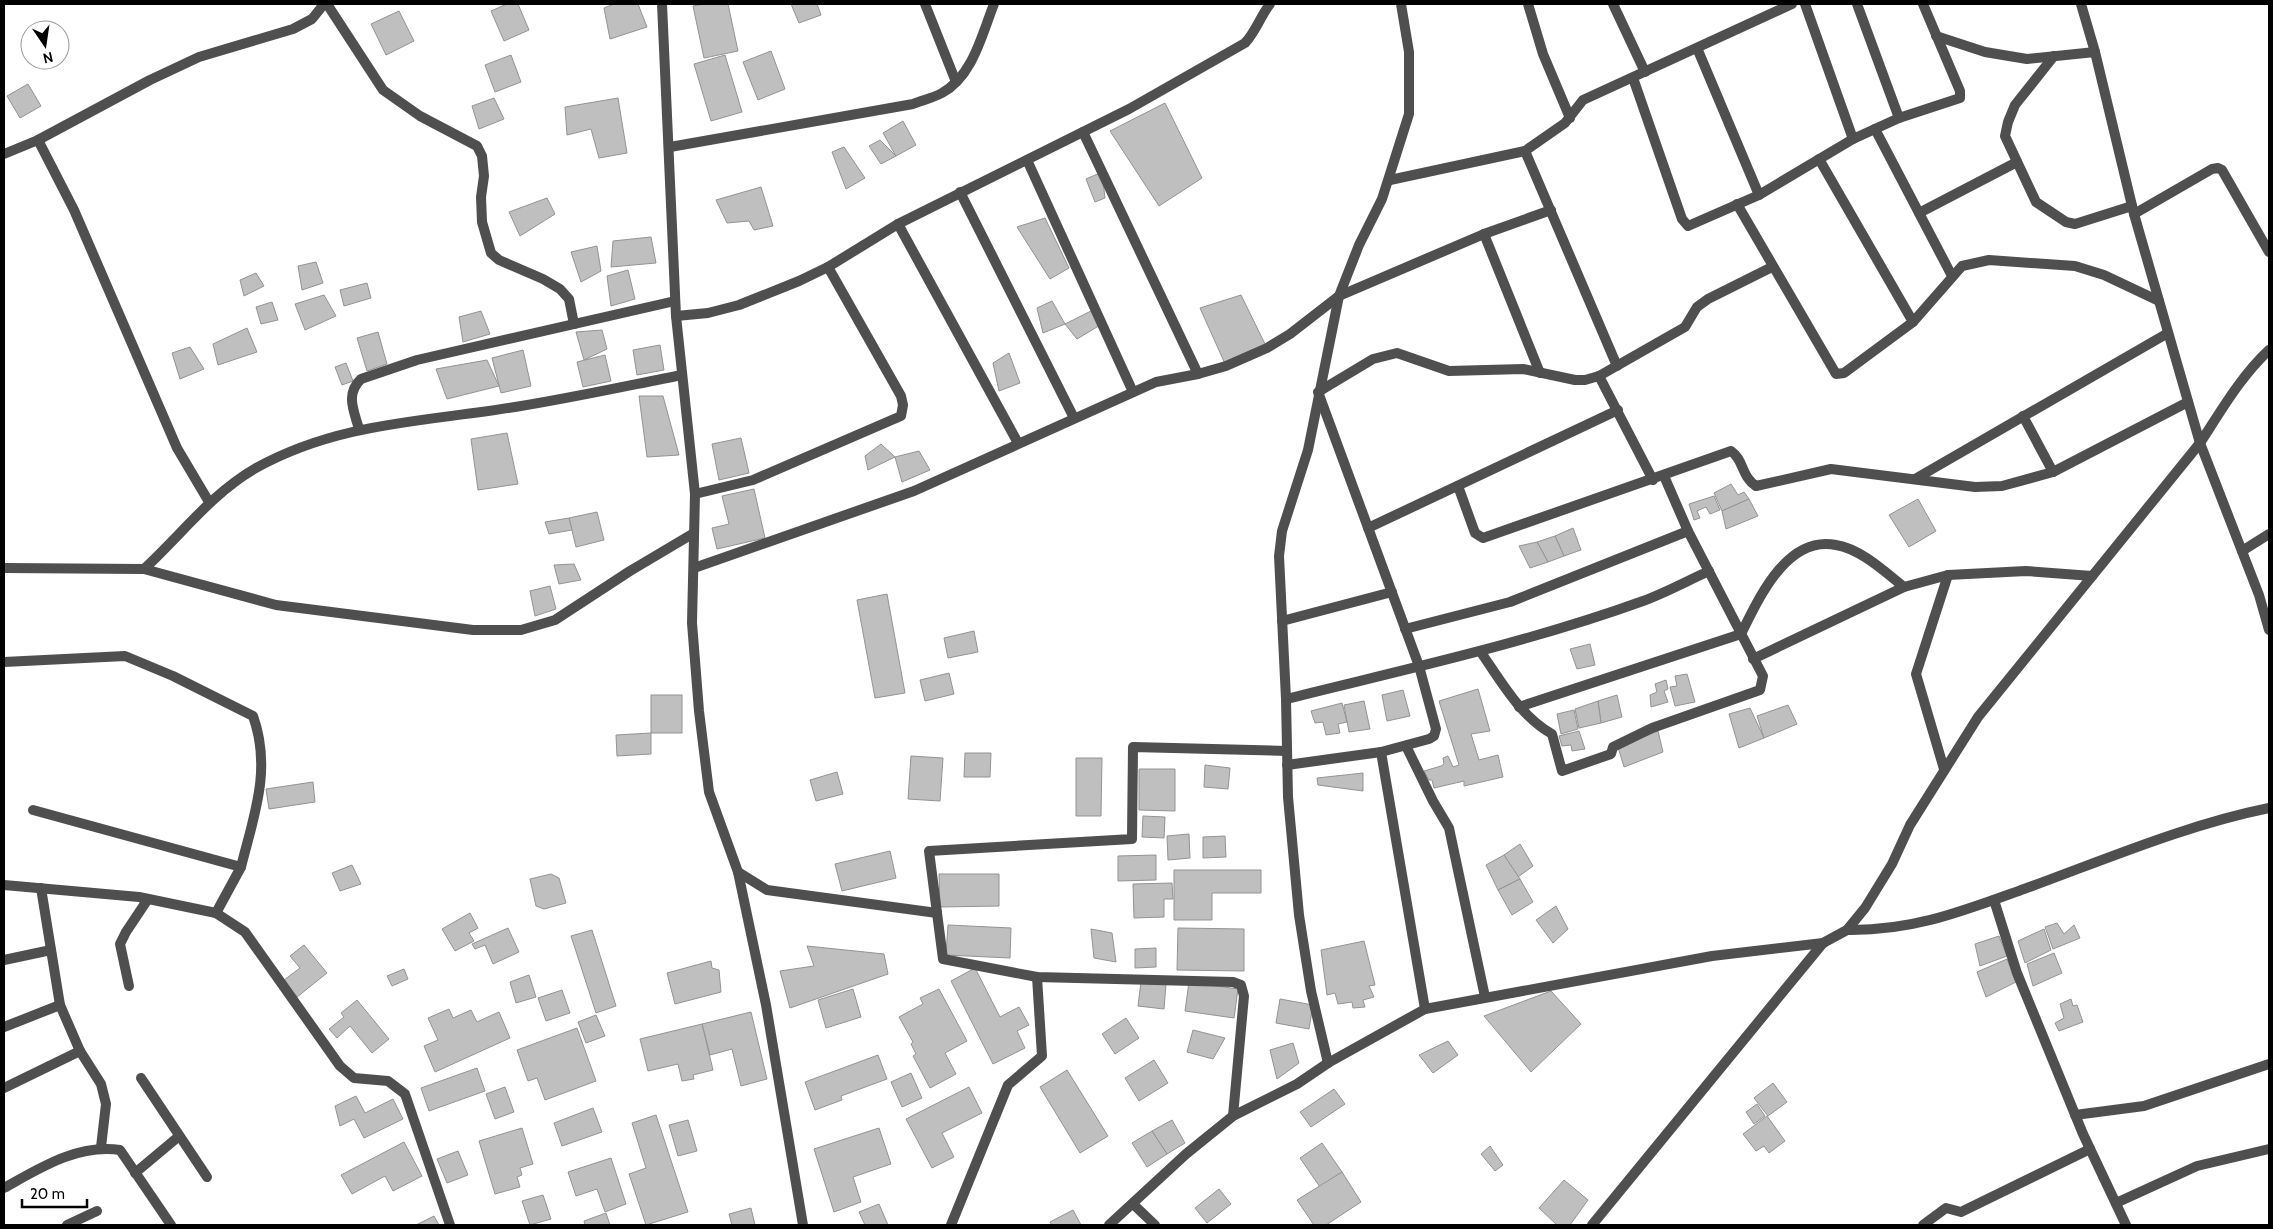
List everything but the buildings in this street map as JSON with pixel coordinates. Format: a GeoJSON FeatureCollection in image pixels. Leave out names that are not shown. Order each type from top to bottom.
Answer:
{"type":"FeatureCollection","features":[{"type":"Feature","properties":{"kind":"street"},"geometry":{"type":"LineString","coordinates":[[4,154],[38,140],[150,80],[199,57],[293,29],[312,19],[326,4],[383,90],[420,116],[477,146],[482,156],[484,176],[481,197],[482,222],[491,253],[499,260],[543,279],[560,289],[569,299],[574,324]]}},
{"type":"Feature","properties":{"kind":"street"},"geometry":{"type":"LineString","coordinates":[[662,4],[670,147],[676,316],[695,494],[692,623],[709,792],[738,872],[766,1005],[802,1225]]}},
{"type":"Feature","properties":{"kind":"street"},"geometry":{"type":"LineString","coordinates":[[924,4],[956,82]]}},
{"type":"Feature","properties":{"kind":"street"},"geometry":{"type":"LineString","coordinates":[[670,147],[913,104],[942,93],[956,82],[973,58],[994,4]]}},
{"type":"Feature","properties":{"kind":"street"},"geometry":{"type":"LineString","coordinates":[[676,316],[708,313],[739,305],[828,267],[898,224],[1129,109],[1245,43],[1256,30],[1262,14],[1270,4]]}},
{"type":"Feature","properties":{"kind":"street"},"geometry":{"type":"LineString","coordinates":[[1328,1063],[1311,991],[1299,915],[1288,796],[1286,699],[1279,556],[1282,531],[1308,450],[1318,392],[1339,296],[1359,245],[1390,180],[1408,114],[1409,52],[1401,4]]}},
{"type":"Feature","properties":{"kind":"street"},"geometry":{"type":"LineString","coordinates":[[1528,4],[1543,54],[1570,118]]}},
{"type":"Feature","properties":{"kind":"street"},"geometry":{"type":"LineString","coordinates":[[1613,4],[1645,72]]}},
{"type":"Feature","properties":{"kind":"street"},"geometry":{"type":"LineString","coordinates":[[1390,180],[1525,151],[1570,118],[1584,100],[1792,4]]}},
{"type":"Feature","properties":{"kind":"street"},"geometry":{"type":"LineString","coordinates":[[1805,4],[1853,139]]}},
{"type":"Feature","properties":{"kind":"street"},"geometry":{"type":"LineString","coordinates":[[1857,4],[1899,118]]}},
{"type":"Feature","properties":{"kind":"street"},"geometry":{"type":"LineString","coordinates":[[1633,78],[1685,224],[1688,226],[1759,195],[1853,139],[1899,118],[1960,98],[1960,91],[1923,4]]}},
{"type":"Feature","properties":{"kind":"street"},"geometry":{"type":"LineString","coordinates":[[2081,4],[2095,52],[2133,210],[2200,443],[2259,595],[2269,630]]}},
{"type":"Feature","properties":{"kind":"street"},"geometry":{"type":"LineString","coordinates":[[1936,36],[1984,52],[2027,59],[2095,52]]}},
{"type":"Feature","properties":{"kind":"street"},"geometry":{"type":"LineString","coordinates":[[1697,48],[1759,195]]}},
{"type":"Feature","properties":{"kind":"street"},"geometry":{"type":"LineString","coordinates":[[2054,56],[2015,105],[2005,136],[2036,202],[2066,222],[2083,223],[2133,210],[2212,169],[2218,168],[2222,170],[2269,252]]}},
{"type":"Feature","properties":{"kind":"street"},"geometry":{"type":"LineString","coordinates":[[1876,129],[1952,276]]}},
{"type":"Feature","properties":{"kind":"street"},"geometry":{"type":"LineString","coordinates":[[1083,132],[1198,374]]}},
{"type":"Feature","properties":{"kind":"street"},"geometry":{"type":"LineString","coordinates":[[38,140],[74,210],[177,448],[210,502]]}},
{"type":"Feature","properties":{"kind":"street"},"geometry":{"type":"LineString","coordinates":[[1525,151],[1617,366]]}},
{"type":"Feature","properties":{"kind":"street"},"geometry":{"type":"LineString","coordinates":[[1819,159],[1913,322]]}},
{"type":"Feature","properties":{"kind":"street"},"geometry":{"type":"LineString","coordinates":[[1027,160],[1133,392]]}},
{"type":"Feature","properties":{"kind":"street"},"geometry":{"type":"LineString","coordinates":[[1919,212],[2017,162]]}},
{"type":"Feature","properties":{"kind":"street"},"geometry":{"type":"LineString","coordinates":[[960,192],[1074,418]]}},
{"type":"Feature","properties":{"kind":"street"},"geometry":{"type":"LineString","coordinates":[[1738,204],[1772,267],[1836,374],[1844,373],[1913,322],[1962,266],[1989,260],[2075,266],[2104,275],[2159,301]]}},
{"type":"Feature","properties":{"kind":"street"},"geometry":{"type":"LineString","coordinates":[[694,568],[914,491],[1156,382],[1198,374],[1226,366],[1267,348],[1290,334],[1339,296],[1484,234],[1551,210]]}},
{"type":"Feature","properties":{"kind":"street"},"geometry":{"type":"LineString","coordinates":[[898,224],[1018,443]]}},
{"type":"Feature","properties":{"kind":"street"},"geometry":{"type":"LineString","coordinates":[[1484,234],[1540,373]]}},
{"type":"Feature","properties":{"kind":"street"},"geometry":{"type":"LineString","coordinates":[[695,494],[753,480],[901,416],[903,405],[900,396],[828,267]]}},
{"type":"Feature","properties":{"kind":"street"},"geometry":{"type":"LineString","coordinates":[[1318,392],[1373,359],[1397,353],[1449,371],[1523,369],[1575,380],[1586,380],[1599,376],[1685,327],[1698,307],[1708,299],[1772,267]]}},
{"type":"Feature","properties":{"kind":"street"},"geometry":{"type":"LineString","coordinates":[[359,430],[351,397],[354,385],[361,379],[417,360],[675,301]]}},
{"type":"Feature","properties":{"kind":"street"},"geometry":{"type":"LineString","coordinates":[[1915,479],[2168,333]]}},
{"type":"Feature","properties":{"kind":"street"},"geometry":{"type":"LineString","coordinates":[[1109,1225],[1186,1154],[1233,1116],[1297,1084],[1328,1063],[1426,1009],[1462,1004],[1485,997],[1712,956],[1823,943],[1847,930],[1865,908],[1892,864],[1910,825],[1944,768],[1978,717],[2200,443],[2230,396],[2269,350]]}},
{"type":"Feature","properties":{"kind":"street"},"geometry":{"type":"LineString","coordinates":[[144,569],[170,545],[210,502],[254,469],[300,446],[359,430],[513,407],[682,375]]}},
{"type":"Feature","properties":{"kind":"street"},"geometry":{"type":"LineString","coordinates":[[1599,376],[1653,480]]}},
{"type":"Feature","properties":{"kind":"street"},"geometry":{"type":"LineString","coordinates":[[1287,765],[1381,752],[1406,746],[1429,739],[1434,736],[1436,729],[1419,666],[1318,392]]}},
{"type":"Feature","properties":{"kind":"street"},"geometry":{"type":"LineString","coordinates":[[1458,486],[1475,533],[1483,538],[1653,480],[1730,450],[1738,458],[1747,480],[1756,486],[1831,469],[1975,487],[2002,486],[2052,472],[2188,402]]}},
{"type":"Feature","properties":{"kind":"street"},"geometry":{"type":"LineString","coordinates":[[1368,528],[1618,410]]}},
{"type":"Feature","properties":{"kind":"street"},"geometry":{"type":"LineString","coordinates":[[2022,416],[2052,472]]}},
{"type":"Feature","properties":{"kind":"street"},"geometry":{"type":"LineString","coordinates":[[1480,651],[1520,707],[1537,726],[1552,734],[1562,771],[1611,754],[1613,747],[1652,728],[1760,690],[1763,676],[1753,660],[1688,531],[1664,476]]}},
{"type":"Feature","properties":{"kind":"street"},"geometry":{"type":"LineString","coordinates":[[1405,629],[1510,602],[1688,531]]}},
{"type":"Feature","properties":{"kind":"street"},"geometry":{"type":"LineString","coordinates":[[4,568],[144,569],[276,605],[473,630],[521,630],[555,620],[630,571],[694,534]]}},
{"type":"Feature","properties":{"kind":"street"},"geometry":{"type":"LineString","coordinates":[[2242,551],[2269,534]]}},
{"type":"Feature","properties":{"kind":"street"},"geometry":{"type":"LineString","coordinates":[[1520,707],[1740,634],[1757,602],[1783,566],[1801,549],[1815,545],[1838,545],[1853,551],[1904,587]]}},
{"type":"Feature","properties":{"kind":"street"},"geometry":{"type":"LineString","coordinates":[[1286,699],[1480,651],[1644,600],[1709,571]]}},
{"type":"Feature","properties":{"kind":"street"},"geometry":{"type":"LineString","coordinates":[[1753,660],[1904,587],[1948,575],[2026,571],[2092,576]]}},
{"type":"Feature","properties":{"kind":"street"},"geometry":{"type":"LineString","coordinates":[[1944,768],[1916,674],[1948,575]]}},
{"type":"Feature","properties":{"kind":"street"},"geometry":{"type":"LineString","coordinates":[[1282,621],[1392,592]]}},
{"type":"Feature","properties":{"kind":"street"},"geometry":{"type":"LineString","coordinates":[[4,662],[125,656],[173,676],[253,716],[261,738],[261,791],[241,867],[216,913]]}},
{"type":"Feature","properties":{"kind":"street"},"geometry":{"type":"LineString","coordinates":[[1406,746],[1432,801],[1449,828],[1485,997]]}},
{"type":"Feature","properties":{"kind":"street"},"geometry":{"type":"LineString","coordinates":[[1233,1116],[1244,996],[1241,985],[1234,982],[1037,977],[943,959],[929,851],[1132,839],[1133,747],[1287,751]]}},
{"type":"Feature","properties":{"kind":"street"},"geometry":{"type":"LineString","coordinates":[[1381,752],[1426,1009]]}},
{"type":"Feature","properties":{"kind":"street"},"geometry":{"type":"LineString","coordinates":[[1847,930],[1896,928],[1966,910],[2202,825],[2269,808]]}},
{"type":"Feature","properties":{"kind":"street"},"geometry":{"type":"LineString","coordinates":[[33,810],[241,867]]}},
{"type":"Feature","properties":{"kind":"street"},"geometry":{"type":"LineString","coordinates":[[738,872],[767,890],[937,912]]}},
{"type":"Feature","properties":{"kind":"street"},"geometry":{"type":"LineString","coordinates":[[4,885],[148,899],[216,913],[245,932],[340,1066],[354,1078],[388,1082],[405,1094],[450,1225]]}},
{"type":"Feature","properties":{"kind":"street"},"geometry":{"type":"LineString","coordinates":[[41,888],[60,1005],[80,1051],[101,1084],[106,1104],[101,1147]]}},
{"type":"Feature","properties":{"kind":"street"},"geometry":{"type":"LineString","coordinates":[[129,986],[120,944],[148,899]]}},
{"type":"Feature","properties":{"kind":"street"},"geometry":{"type":"LineString","coordinates":[[1994,900],[2017,973],[2075,1115],[2126,1225]]}},
{"type":"Feature","properties":{"kind":"street"},"geometry":{"type":"LineString","coordinates":[[1592,1225],[1823,943]]}},
{"type":"Feature","properties":{"kind":"street"},"geometry":{"type":"LineString","coordinates":[[4,960],[51,950]]}},
{"type":"Feature","properties":{"kind":"street"},"geometry":{"type":"LineString","coordinates":[[951,1225],[1008,1085],[1042,1056],[1037,977]]}},
{"type":"Feature","properties":{"kind":"street"},"geometry":{"type":"LineString","coordinates":[[4,1027],[60,1005]]}},
{"type":"Feature","properties":{"kind":"street"},"geometry":{"type":"LineString","coordinates":[[4,1088],[80,1051]]}},
{"type":"Feature","properties":{"kind":"street"},"geometry":{"type":"LineString","coordinates":[[2075,1115],[2144,1106],[2269,1064]]}},
{"type":"Feature","properties":{"kind":"street"},"geometry":{"type":"LineString","coordinates":[[141,1078],[178,1137],[207,1177]]}},
{"type":"Feature","properties":{"kind":"street"},"geometry":{"type":"LineString","coordinates":[[136,1173],[178,1137]]}},
{"type":"Feature","properties":{"kind":"street"},"geometry":{"type":"LineString","coordinates":[[4,1188],[58,1159],[101,1147],[120,1150],[171,1225]]}},
{"type":"Feature","properties":{"kind":"street"},"geometry":{"type":"LineString","coordinates":[[1923,1225],[1941,1210],[1946,1208],[1961,1212],[1967,1210],[2090,1149]]}},
{"type":"Feature","properties":{"kind":"street"},"geometry":{"type":"LineString","coordinates":[[2116,1203],[2197,1166],[2269,1149]]}},
{"type":"Feature","properties":{"kind":"street"},"geometry":{"type":"LineString","coordinates":[[1133,1204],[1155,1225]]}},
{"type":"Feature","properties":{"kind":"street"},"geometry":{"type":"LineString","coordinates":[[68,1225],[97,1211]]}}]}
